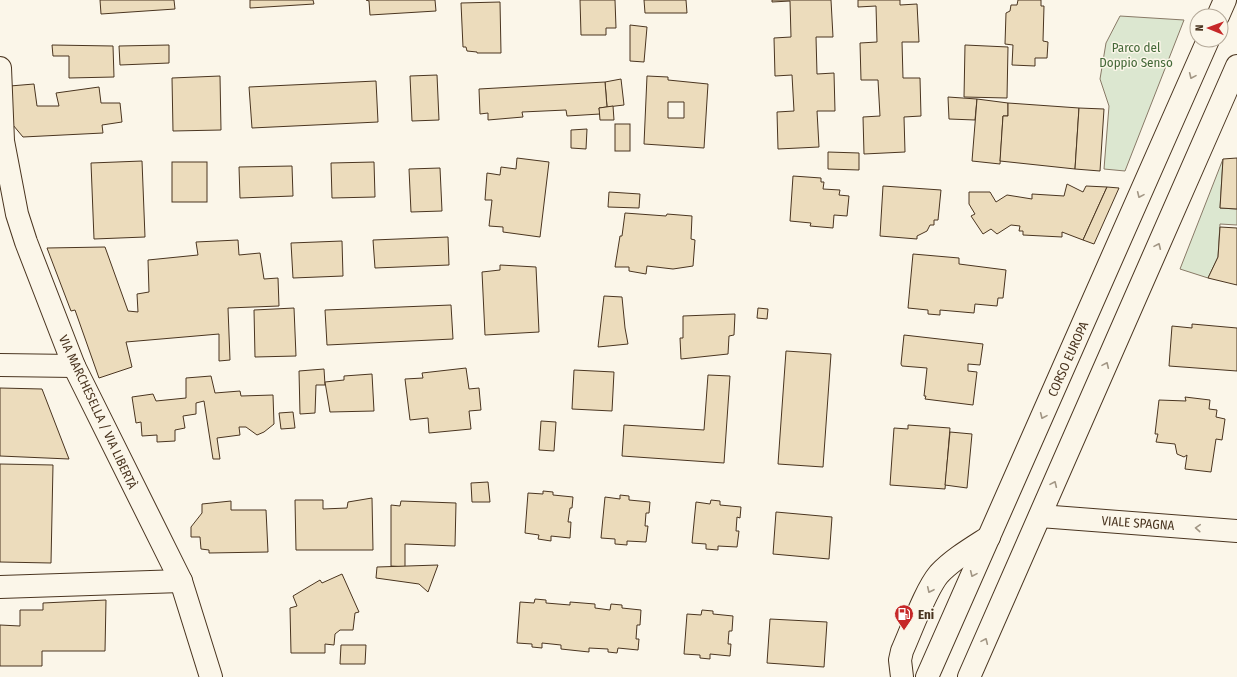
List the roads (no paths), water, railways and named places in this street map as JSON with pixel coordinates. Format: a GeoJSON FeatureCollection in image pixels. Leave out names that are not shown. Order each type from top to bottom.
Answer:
{"type":"FeatureCollection","features":[{"type":"Feature","properties":{"kind":"main road","name":"CORSO EUROPA"},"geometry":{"type":"LineString","coordinates":[[927,677],[1204,48]]}},
{"type":"Feature","properties":{"kind":"main road"},"geometry":{"type":"LineString","coordinates":[[969,677],[1237,66]]}},
{"type":"Feature","properties":{"kind":"main road","name":"VIA MARCHESELLA / VIA LIBERTÀ"},"geometry":{"type":"LineString","coordinates":[[0,68],[1,141],[17,214],[36,269],[74,366],[181,581],[211,677]]}},
{"type":"Feature","properties":{"kind":"main road"},"geometry":{"type":"LineString","coordinates":[[0,365],[74,366]]}},
{"type":"Feature","properties":{"kind":"main road","name":"VIALE SPAGNA"},"geometry":{"type":"LineString","coordinates":[[1040,516],[1237,531]]}},
{"type":"Feature","properties":{"kind":"main road"},"geometry":{"type":"LineString","coordinates":[[902,677],[900,660],[902,651],[939,574],[951,562],[989,537]]}},
{"type":"Feature","properties":{"kind":"main road"},"geometry":{"type":"LineString","coordinates":[[0,587],[181,581]]}},
{"type":"Feature","properties":{"kind":"place","name":"Eni"},"geometry":{"type":"Point","coordinates":[904,631]}},
{"type":"Feature","properties":{"kind":"park label","name":"Parco del Doppio Senso"},"geometry":{"type":"Point","coordinates":[1136,54]}}]}
